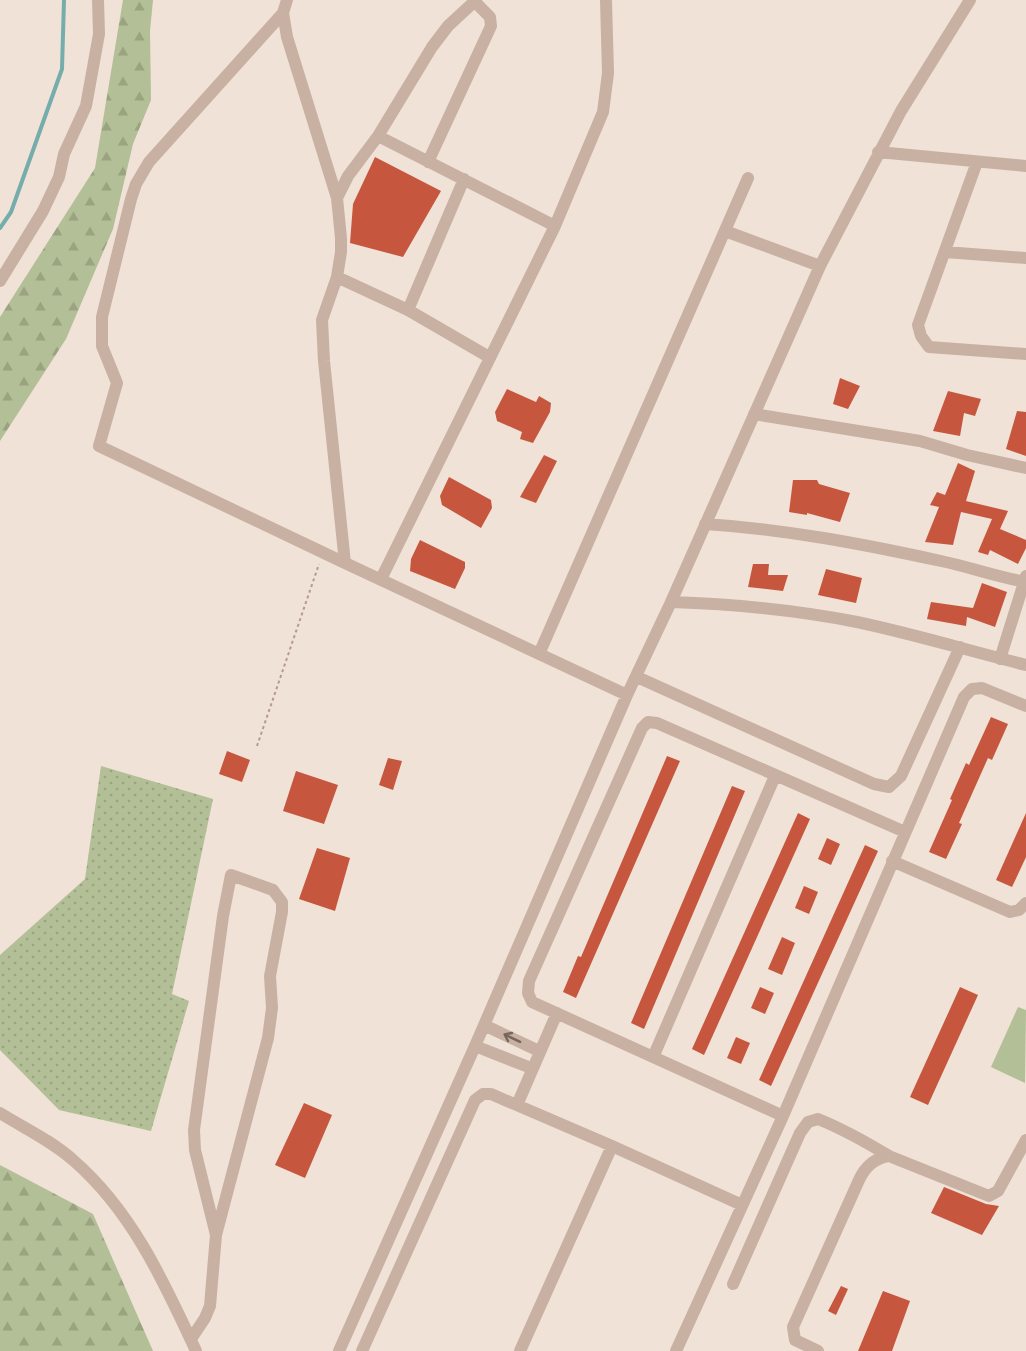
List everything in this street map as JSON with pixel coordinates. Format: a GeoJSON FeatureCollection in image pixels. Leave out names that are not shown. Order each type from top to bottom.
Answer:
{"type":"FeatureCollection","features":[{"type":"Feature","properties":{"kind":"street"},"geometry":{"type":"LineString","coordinates":[[0,280],[43,212],[59,177],[64,154],[86,106],[99,34],[98,0]]}},
{"type":"Feature","properties":{"kind":"street"},"geometry":{"type":"LineString","coordinates":[[287,0],[283,13],[149,162],[136,184],[102,317],[102,346],[117,382],[99,446],[627,695]]}},
{"type":"Feature","properties":{"kind":"street"},"geometry":{"type":"LineString","coordinates":[[381,579],[555,226],[603,112],[608,73],[606,0]]}},
{"type":"Feature","properties":{"kind":"street"},"geometry":{"type":"LineString","coordinates":[[339,1351],[475,1046],[627,695],[820,266],[901,111],[970,0]]}},
{"type":"Feature","properties":{"kind":"street"},"geometry":{"type":"LineString","coordinates":[[337,198],[348,176],[378,136],[432,47],[448,26],[475,1],[490,17],[491,26],[428,162]]}},
{"type":"Feature","properties":{"kind":"street"},"geometry":{"type":"LineString","coordinates":[[283,13],[292,56],[337,198],[341,238],[337,277],[327,300],[322,320],[345,563]]}},
{"type":"Feature","properties":{"kind":"street"},"geometry":{"type":"LineString","coordinates":[[378,136],[555,226]]}},
{"type":"Feature","properties":{"kind":"street"},"geometry":{"type":"LineString","coordinates":[[878,152],[1026,166]]}},
{"type":"Feature","properties":{"kind":"street"},"geometry":{"type":"LineString","coordinates":[[978,162],[918,325],[921,336],[929,347],[1026,354]]}},
{"type":"Feature","properties":{"kind":"street"},"geometry":{"type":"LineString","coordinates":[[539,654],[748,178]]}},
{"type":"Feature","properties":{"kind":"street"},"geometry":{"type":"LineString","coordinates":[[408,310],[464,180]]}},
{"type":"Feature","properties":{"kind":"street"},"geometry":{"type":"LineString","coordinates":[[725,231],[820,266]]}},
{"type":"Feature","properties":{"kind":"street"},"geometry":{"type":"LineString","coordinates":[[945,252],[1026,258]]}},
{"type":"Feature","properties":{"kind":"street"},"geometry":{"type":"LineString","coordinates":[[337,277],[408,310],[489,357]]}},
{"type":"Feature","properties":{"kind":"street"},"geometry":{"type":"LineString","coordinates":[[754,414],[920,441],[978,458],[1026,468]]}},
{"type":"Feature","properties":{"kind":"street"},"geometry":{"type":"LineString","coordinates":[[705,525],[784,531],[842,540],[1025,579],[1000,659]]}},
{"type":"Feature","properties":{"kind":"street"},"geometry":{"type":"LineString","coordinates":[[670,602],[703,603],[814,615],[960,646],[1026,665]]}},
{"type":"Feature","properties":{"kind":"street"},"geometry":{"type":"LineString","coordinates":[[637,677],[874,784],[889,787],[895,784],[901,776],[960,646]]}},
{"type":"Feature","properties":{"kind":"street"},"geometry":{"type":"LineString","coordinates":[[676,1351],[783,1116],[964,697],[972,689],[982,688],[1026,706]]}},
{"type":"Feature","properties":{"kind":"street"},"geometry":{"type":"LineString","coordinates":[[783,1116],[654,1055],[532,1002],[528,993],[529,981],[642,728],[648,722],[657,723],[905,832]]}},
{"type":"Feature","properties":{"kind":"street"},"geometry":{"type":"LineString","coordinates":[[654,1055],[775,776]]}},
{"type":"Feature","properties":{"kind":"street"},"geometry":{"type":"LineString","coordinates":[[892,861],[1010,912],[1019,910],[1026,903]]}},
{"type":"Feature","properties":{"kind":"street"},"geometry":{"type":"LineString","coordinates":[[194,1345],[210,1306],[216,1234],[268,1038],[272,1008],[270,976],[282,912],[282,902],[273,890],[231,875],[194,1130],[195,1150],[216,1234]]}},
{"type":"Feature","properties":{"kind":"street"},"geometry":{"type":"LineString","coordinates":[[517,1105],[531,1068],[557,1013]]}},
{"type":"Feature","properties":{"kind":"street"},"geometry":{"type":"LineString","coordinates":[[484,1025],[539,1051]]}},
{"type":"Feature","properties":{"kind":"street"},"geometry":{"type":"LineString","coordinates":[[475,1046],[531,1068]]}},
{"type":"Feature","properties":{"kind":"street"},"geometry":{"type":"LineString","coordinates":[[362,1351],[475,1100],[483,1094],[490,1094],[517,1105],[742,1205]]}},
{"type":"Feature","properties":{"kind":"street"},"geometry":{"type":"LineString","coordinates":[[0,1113],[71,1158],[110,1198],[151,1258],[194,1345]]}},
{"type":"Feature","properties":{"kind":"street"},"geometry":{"type":"LineString","coordinates":[[733,1284],[800,1133],[808,1122],[818,1119],[831,1124],[889,1156],[989,1196],[998,1191],[1026,1140]]}},
{"type":"Feature","properties":{"kind":"street"},"geometry":{"type":"LineString","coordinates":[[520,1351],[612,1146]]}},
{"type":"Feature","properties":{"kind":"street"},"geometry":{"type":"LineString","coordinates":[[818,1351],[795,1340],[793,1327],[796,1316],[863,1171],[872,1161],[889,1156]]}},
{"type":"Feature","properties":{"kind":"path"},"geometry":{"type":"LineString","coordinates":[[257,746],[323,552]]}},
{"type":"Feature","properties":{"kind":"green space"},"geometry":{"type":"Polygon","coordinates":[[[123,0],[153,0],[150,31],[151,100],[133,144],[113,229],[66,339],[0,441],[0,317],[95,168],[123,0]]]}},
{"type":"Feature","properties":{"kind":"green space"},"geometry":{"type":"Polygon","coordinates":[[[101,766],[213,799],[172,994],[189,1001],[151,1131],[59,1110],[0,1050],[0,955],[85,879],[101,766]]]}},
{"type":"Feature","properties":{"kind":"green space"},"geometry":{"type":"Polygon","coordinates":[[[1018,1007],[1026,1010],[1025,1083],[991,1067],[1018,1007]]]}},
{"type":"Feature","properties":{"kind":"green space"},"geometry":{"type":"Polygon","coordinates":[[[0,1165],[93,1214],[153,1351],[0,1351],[0,1165]]]}},
{"type":"Feature","properties":{"kind":"building"},"geometry":{"type":"Polygon","coordinates":[[[375,157],[441,191],[403,257],[350,243],[353,204],[375,157]]]}},
{"type":"Feature","properties":{"kind":"building"},"geometry":{"type":"Polygon","coordinates":[[[840,378],[860,386],[848,409],[833,404],[840,378]]]}},
{"type":"Feature","properties":{"kind":"building"},"geometry":{"type":"Polygon","coordinates":[[[507,389],[536,402],[539,396],[551,403],[550,412],[533,443],[520,439],[522,432],[497,421],[495,412],[507,389]]]}},
{"type":"Feature","properties":{"kind":"building"},"geometry":{"type":"Polygon","coordinates":[[[948,391],[981,399],[975,416],[964,413],[960,436],[933,431],[948,391]]]}},
{"type":"Feature","properties":{"kind":"building"},"geometry":{"type":"Polygon","coordinates":[[[1017,411],[1026,412],[1026,456],[1006,449],[1017,411]]]}},
{"type":"Feature","properties":{"kind":"building"},"geometry":{"type":"Polygon","coordinates":[[[544,455],[557,461],[536,503],[520,497],[544,455]]]}},
{"type":"Feature","properties":{"kind":"building"},"geometry":{"type":"Polygon","coordinates":[[[958,463],[975,471],[966,501],[1008,511],[1000,529],[1026,540],[1026,548],[1018,564],[990,550],[988,555],[978,552],[992,519],[961,512],[953,545],[925,542],[939,507],[930,505],[937,492],[945,495],[958,463]]]}},
{"type":"Feature","properties":{"kind":"building"},"geometry":{"type":"Polygon","coordinates":[[[449,477],[491,500],[492,508],[481,528],[442,505],[440,496],[449,477]]]}},
{"type":"Feature","properties":{"kind":"building"},"geometry":{"type":"Polygon","coordinates":[[[793,480],[817,480],[819,484],[850,493],[840,522],[807,513],[807,515],[789,512],[793,480]]]}},
{"type":"Feature","properties":{"kind":"building"},"geometry":{"type":"Polygon","coordinates":[[[420,540],[465,562],[465,568],[455,589],[410,571],[411,559],[420,540]]]}},
{"type":"Feature","properties":{"kind":"building"},"geometry":{"type":"Polygon","coordinates":[[[753,564],[769,564],[768,575],[788,575],[783,591],[748,587],[753,564]]]}},
{"type":"Feature","properties":{"kind":"building"},"geometry":{"type":"Polygon","coordinates":[[[826,569],[862,578],[856,603],[818,595],[826,569]]]}},
{"type":"Feature","properties":{"kind":"building"},"geometry":{"type":"Polygon","coordinates":[[[982,583],[1007,592],[995,627],[967,617],[966,626],[927,619],[931,602],[973,608],[982,583]]]}},
{"type":"Feature","properties":{"kind":"building"},"geometry":{"type":"Polygon","coordinates":[[[991,717],[1008,724],[992,760],[988,758],[959,823],[962,824],[946,859],[929,852],[966,763],[969,765],[991,717]]]}},
{"type":"Feature","properties":{"kind":"building"},"geometry":{"type":"Polygon","coordinates":[[[227,751],[250,760],[242,782],[219,774],[227,751]]]}},
{"type":"Feature","properties":{"kind":"building"},"geometry":{"type":"Polygon","coordinates":[[[667,756],[680,761],[576,998],[563,992],[578,956],[581,957],[667,756]]]}},
{"type":"Feature","properties":{"kind":"building"},"geometry":{"type":"Polygon","coordinates":[[[388,758],[402,761],[393,790],[379,785],[388,758]]]}},
{"type":"Feature","properties":{"kind":"building"},"geometry":{"type":"Polygon","coordinates":[[[296,771],[338,785],[324,824],[283,811],[296,771]]]}},
{"type":"Feature","properties":{"kind":"building"},"geometry":{"type":"Polygon","coordinates":[[[732,786],[745,791],[644,1029],[631,1023],[732,786]]]}},
{"type":"Feature","properties":{"kind":"building"},"geometry":{"type":"Polygon","coordinates":[[[798,813],[810,819],[704,1055],[692,1049],[798,813]]]}},
{"type":"Feature","properties":{"kind":"building"},"geometry":{"type":"Polygon","coordinates":[[[1026,813],[1026,857],[1012,887],[996,880],[1026,813]]]}},
{"type":"Feature","properties":{"kind":"building"},"geometry":{"type":"Polygon","coordinates":[[[827,838],[840,844],[831,865],[818,859],[827,838]]]}},
{"type":"Feature","properties":{"kind":"building"},"geometry":{"type":"Polygon","coordinates":[[[865,845],[878,851],[771,1086],[759,1080],[865,845]]]}},
{"type":"Feature","properties":{"kind":"building"},"geometry":{"type":"Polygon","coordinates":[[[317,848],[350,858],[335,911],[299,899],[317,848]]]}},
{"type":"Feature","properties":{"kind":"building"},"geometry":{"type":"Polygon","coordinates":[[[804,886],[818,892],[809,914],[795,908],[804,886]]]}},
{"type":"Feature","properties":{"kind":"building"},"geometry":{"type":"Polygon","coordinates":[[[782,937],[795,943],[782,975],[768,969],[782,937]]]}},
{"type":"Feature","properties":{"kind":"building"},"geometry":{"type":"Polygon","coordinates":[[[760,987],[774,993],[765,1014],[751,1008],[760,987]]]}},
{"type":"Feature","properties":{"kind":"building"},"geometry":{"type":"Polygon","coordinates":[[[960,987],[978,995],[928,1105],[910,1097],[960,987]]]}},
{"type":"Feature","properties":{"kind":"building"},"geometry":{"type":"Polygon","coordinates":[[[736,1037],[750,1043],[741,1064],[727,1058],[736,1037]]]}},
{"type":"Feature","properties":{"kind":"building"},"geometry":{"type":"Polygon","coordinates":[[[304,1103],[332,1115],[305,1178],[275,1165],[304,1103]]]}},
{"type":"Feature","properties":{"kind":"building"},"geometry":{"type":"Polygon","coordinates":[[[944,1187],[986,1204],[999,1206],[982,1235],[931,1213],[944,1187]]]}},
{"type":"Feature","properties":{"kind":"building"},"geometry":{"type":"Polygon","coordinates":[[[841,1286],[848,1289],[836,1315],[828,1311],[841,1286]]]}},
{"type":"Feature","properties":{"kind":"building"},"geometry":{"type":"Polygon","coordinates":[[[883,1291],[910,1301],[892,1351],[858,1351],[883,1291]]]}},
{"type":"Feature","properties":{"kind":"waterway"},"geometry":{"type":"LineString","coordinates":[[0,228],[11,212],[62,69],[64,0]]}}]}
